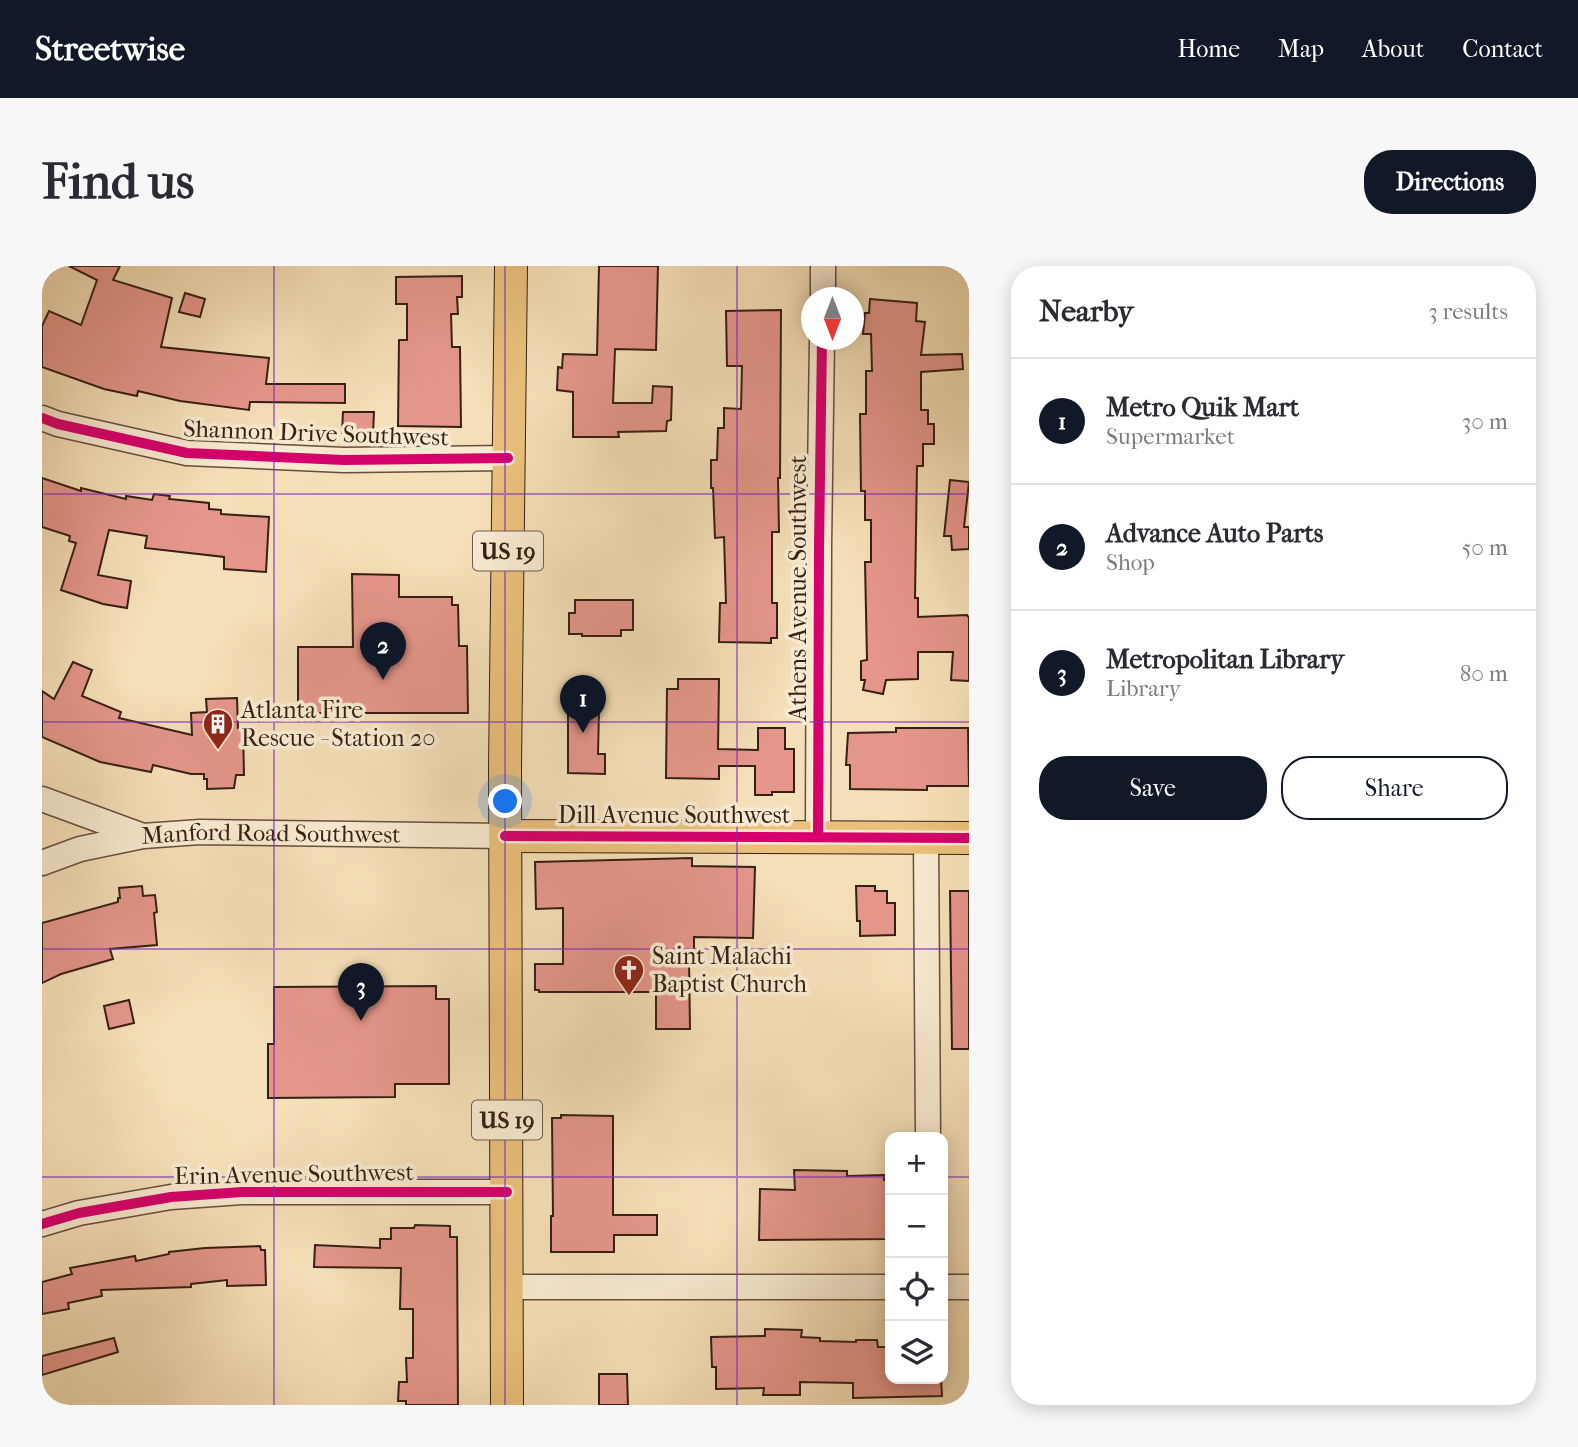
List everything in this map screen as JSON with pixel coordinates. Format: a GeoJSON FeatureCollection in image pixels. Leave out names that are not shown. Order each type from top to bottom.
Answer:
{"type":"FeatureCollection","features":[{"type":"Feature","properties":{"kind":"main road","name":"US 19"},"geometry":{"type":"LineString","coordinates":[[507,1405],[505,836],[510,266]]}},
{"type":"Feature","properties":{"kind":"main road","name":"Dill Avenue Southwest"},"geometry":{"type":"LineString","coordinates":[[505,836],[969,838]]}},
{"type":"Feature","properties":{"kind":"street"},"geometry":{"type":"LineString","coordinates":[[822,287],[823,266]]}},
{"type":"Feature","properties":{"kind":"street","name":"Athens Avenue Southwest"},"geometry":{"type":"LineString","coordinates":[[818,837],[818,559],[822,350]]}},
{"type":"Feature","properties":{"kind":"street","name":"Shannon Drive Southwest"},"geometry":{"type":"LineString","coordinates":[[42,418],[187,453],[345,460],[508,458]]}},
{"type":"Feature","properties":{"kind":"street"},"geometry":{"type":"LineString","coordinates":[[42,799],[143,836]]}},
{"type":"Feature","properties":{"kind":"street","name":"Manford Road Southwest"},"geometry":{"type":"LineString","coordinates":[[42,863],[80,849],[143,836],[200,832],[505,836]]}},
{"type":"Feature","properties":{"kind":"street"},"geometry":{"type":"LineString","coordinates":[[926,838],[928,1132]]}},
{"type":"Feature","properties":{"kind":"street","name":"Erin Avenue Southwest"},"geometry":{"type":"LineString","coordinates":[[42,1224],[79,1213],[171,1197],[242,1192],[507,1192]]}},
{"type":"Feature","properties":{"kind":"street"},"geometry":{"type":"LineString","coordinates":[[507,1287],[885,1287]]}},
{"type":"Feature","properties":{"kind":"street"},"geometry":{"type":"LineString","coordinates":[[948,1287],[969,1287]]}},
{"type":"Feature","properties":{"kind":"building"},"geometry":{"type":"Polygon","coordinates":[[[69,266],[120,266],[113,280],[172,298],[161,347],[269,358],[266,384],[345,384],[345,403],[250,402],[249,410],[180,401],[138,391],[137,396],[104,389],[42,367],[42,326],[49,311],[81,325],[97,280],[69,266]]]}},
{"type":"Feature","properties":{"kind":"building"},"geometry":{"type":"Polygon","coordinates":[[[599,266],[658,266],[656,350],[615,349],[613,403],[652,403],[653,386],[672,387],[671,420],[667,421],[666,431],[618,432],[619,437],[573,437],[573,392],[557,390],[558,367],[562,368],[563,354],[597,355],[599,266]]]}},
{"type":"Feature","properties":{"kind":"building"},"geometry":{"type":"Polygon","coordinates":[[[462,276],[462,297],[457,297],[458,314],[451,314],[452,347],[460,347],[461,427],[398,426],[399,340],[407,340],[407,304],[396,304],[396,277],[462,276]]]}},
{"type":"Feature","properties":{"kind":"building"},"geometry":{"type":"Polygon","coordinates":[[[185,293],[205,299],[200,317],[179,312],[185,293]]]}},
{"type":"Feature","properties":{"kind":"building"},"geometry":{"type":"Polygon","coordinates":[[[870,299],[917,303],[916,321],[925,322],[921,355],[962,354],[963,369],[921,372],[921,410],[928,410],[928,424],[934,424],[934,444],[923,444],[923,466],[917,466],[915,598],[918,598],[918,617],[967,615],[969,618],[969,681],[951,680],[953,652],[918,652],[918,679],[886,680],[883,694],[863,690],[865,680],[861,680],[861,661],[867,660],[865,562],[871,562],[871,520],[865,520],[865,491],[861,491],[860,414],[866,414],[866,371],[872,371],[871,334],[864,334],[865,313],[869,313],[870,299]]]}},
{"type":"Feature","properties":{"kind":"building"},"geometry":{"type":"Polygon","coordinates":[[[781,310],[779,532],[772,532],[772,603],[777,603],[777,638],[771,638],[771,643],[719,642],[720,603],[726,603],[724,537],[715,538],[711,460],[717,460],[718,428],[724,428],[724,408],[741,409],[742,366],[727,366],[726,311],[781,310]]]}},
{"type":"Feature","properties":{"kind":"building"},"geometry":{"type":"Polygon","coordinates":[[[343,412],[374,412],[373,434],[342,433],[343,412]]]}},
{"type":"Feature","properties":{"kind":"building"},"geometry":{"type":"Polygon","coordinates":[[[42,478],[81,491],[81,488],[126,499],[126,496],[152,500],[154,494],[170,496],[169,499],[209,503],[209,509],[221,510],[221,514],[269,517],[266,572],[224,569],[224,557],[145,548],[147,536],[109,530],[98,575],[131,581],[127,608],[103,604],[61,590],[76,543],[69,541],[70,536],[42,527],[42,478]]]}},
{"type":"Feature","properties":{"kind":"building"},"geometry":{"type":"Polygon","coordinates":[[[950,480],[969,482],[964,527],[969,527],[969,549],[952,550],[951,536],[944,536],[950,480]]]}},
{"type":"Feature","properties":{"kind":"building"},"geometry":{"type":"Polygon","coordinates":[[[352,574],[399,575],[399,597],[452,597],[452,605],[458,605],[459,646],[467,646],[468,713],[298,713],[298,647],[353,647],[352,574]]]}},
{"type":"Feature","properties":{"kind":"building"},"geometry":{"type":"Polygon","coordinates":[[[575,600],[633,600],[633,630],[621,630],[621,636],[569,634],[569,613],[575,613],[575,600]]]}},
{"type":"Feature","properties":{"kind":"building"},"geometry":{"type":"Polygon","coordinates":[[[73,662],[92,670],[82,696],[121,712],[119,718],[192,735],[191,713],[207,712],[206,699],[237,698],[238,728],[243,728],[244,775],[236,775],[234,788],[207,789],[204,774],[191,774],[153,765],[151,772],[100,762],[42,737],[42,691],[54,699],[73,662]]]}},
{"type":"Feature","properties":{"kind":"building"},"geometry":{"type":"Polygon","coordinates":[[[678,679],[719,679],[718,749],[758,750],[758,728],[785,728],[785,749],[794,749],[794,792],[755,795],[755,766],[719,766],[719,779],[666,778],[667,689],[678,689],[678,679]]]}},
{"type":"Feature","properties":{"kind":"building"},"geometry":{"type":"Polygon","coordinates":[[[568,711],[599,711],[598,754],[605,754],[605,774],[568,773],[568,711]]]}},
{"type":"Feature","properties":{"kind":"building"},"geometry":{"type":"Polygon","coordinates":[[[896,728],[968,728],[969,786],[927,786],[927,790],[850,789],[850,765],[846,765],[848,733],[896,732],[896,728]]]}},
{"type":"Feature","properties":{"kind":"building"},"geometry":{"type":"Polygon","coordinates":[[[692,858],[692,866],[755,867],[753,938],[694,937],[694,959],[689,959],[690,1029],[656,1029],[656,992],[535,990],[535,964],[563,964],[563,908],[536,909],[535,862],[692,858]]]}},
{"type":"Feature","properties":{"kind":"building"},"geometry":{"type":"Polygon","coordinates":[[[142,886],[143,896],[155,895],[157,945],[110,949],[113,959],[61,974],[42,983],[42,923],[118,902],[119,888],[142,886]]]}},
{"type":"Feature","properties":{"kind":"building"},"geometry":{"type":"Polygon","coordinates":[[[856,886],[875,886],[875,891],[887,891],[887,903],[895,903],[895,935],[860,936],[856,886]]]}},
{"type":"Feature","properties":{"kind":"building"},"geometry":{"type":"Polygon","coordinates":[[[950,891],[969,891],[969,1049],[952,1049],[950,891]]]}},
{"type":"Feature","properties":{"kind":"building"},"geometry":{"type":"Polygon","coordinates":[[[436,986],[436,999],[449,999],[449,1084],[395,1084],[395,1097],[268,1098],[268,1044],[274,1044],[274,987],[436,986]]]}},
{"type":"Feature","properties":{"kind":"building"},"geometry":{"type":"Polygon","coordinates":[[[129,1000],[134,1023],[109,1029],[104,1006],[129,1000]]]}},
{"type":"Feature","properties":{"kind":"building"},"geometry":{"type":"Polygon","coordinates":[[[561,1115],[613,1116],[613,1215],[657,1215],[657,1235],[614,1235],[614,1252],[551,1252],[552,1118],[561,1118],[561,1115]]]}},
{"type":"Feature","properties":{"kind":"building"},"geometry":{"type":"Polygon","coordinates":[[[794,1170],[847,1171],[847,1176],[884,1175],[885,1239],[759,1240],[760,1189],[795,1190],[794,1170]]]}},
{"type":"Feature","properties":{"kind":"building"},"geometry":{"type":"Polygon","coordinates":[[[415,1225],[450,1226],[450,1237],[457,1237],[458,1405],[406,1405],[406,1401],[398,1401],[399,1382],[407,1382],[406,1358],[413,1358],[413,1309],[400,1309],[401,1268],[314,1267],[315,1245],[380,1248],[380,1239],[391,1239],[391,1228],[414,1228],[415,1225]]]}},
{"type":"Feature","properties":{"kind":"building"},"geometry":{"type":"Polygon","coordinates":[[[260,1246],[261,1250],[265,1250],[266,1285],[227,1286],[227,1280],[191,1284],[191,1287],[101,1290],[102,1296],[68,1303],[69,1309],[42,1314],[42,1282],[72,1274],[70,1268],[135,1256],[136,1261],[169,1252],[260,1246]]]}},
{"type":"Feature","properties":{"kind":"building"},"geometry":{"type":"Polygon","coordinates":[[[765,1329],[802,1330],[801,1337],[820,1338],[820,1341],[877,1340],[878,1347],[885,1347],[885,1384],[941,1384],[942,1396],[853,1398],[853,1383],[800,1382],[800,1395],[763,1395],[764,1388],[716,1389],[716,1367],[712,1367],[711,1337],[765,1336],[765,1329]]]}},
{"type":"Feature","properties":{"kind":"building"},"geometry":{"type":"Polygon","coordinates":[[[114,1338],[118,1352],[42,1375],[42,1356],[114,1338]]]}},
{"type":"Feature","properties":{"kind":"building"},"geometry":{"type":"Polygon","coordinates":[[[599,1374],[627,1374],[628,1405],[599,1405],[599,1374]]]}},
{"type":"Feature","properties":{"kind":"cycle path"},"geometry":{"type":"LineString","coordinates":[[818,837],[822,350]]}},
{"type":"Feature","properties":{"kind":"cycle path"},"geometry":{"type":"LineString","coordinates":[[42,418],[187,453],[344,460],[508,458]]}},
{"type":"Feature","properties":{"kind":"cycle path"},"geometry":{"type":"LineString","coordinates":[[505,836],[969,838]]}},
{"type":"Feature","properties":{"kind":"cycle path"},"geometry":{"type":"LineString","coordinates":[[42,1224],[79,1213],[171,1197],[242,1192],[507,1192]]}},
{"type":"Feature","properties":{"kind":"place","name":"Advance Auto Parts"},"geometry":{"type":"Point","coordinates":[383,680]}},
{"type":"Feature","properties":{"kind":"place","name":"Metro Quik Mart"},"geometry":{"type":"Point","coordinates":[583,733]}},
{"type":"Feature","properties":{"kind":"place","name":"Atlanta Fire Rescue - Station 20"},"geometry":{"type":"Point","coordinates":[218,751]}},
{"type":"Feature","properties":{"kind":"place","name":"Saint Malachi Baptist Church"},"geometry":{"type":"Point","coordinates":[629,997]}},
{"type":"Feature","properties":{"kind":"place","name":"Metropolitan Library"},"geometry":{"type":"Point","coordinates":[361,1021]}}]}
